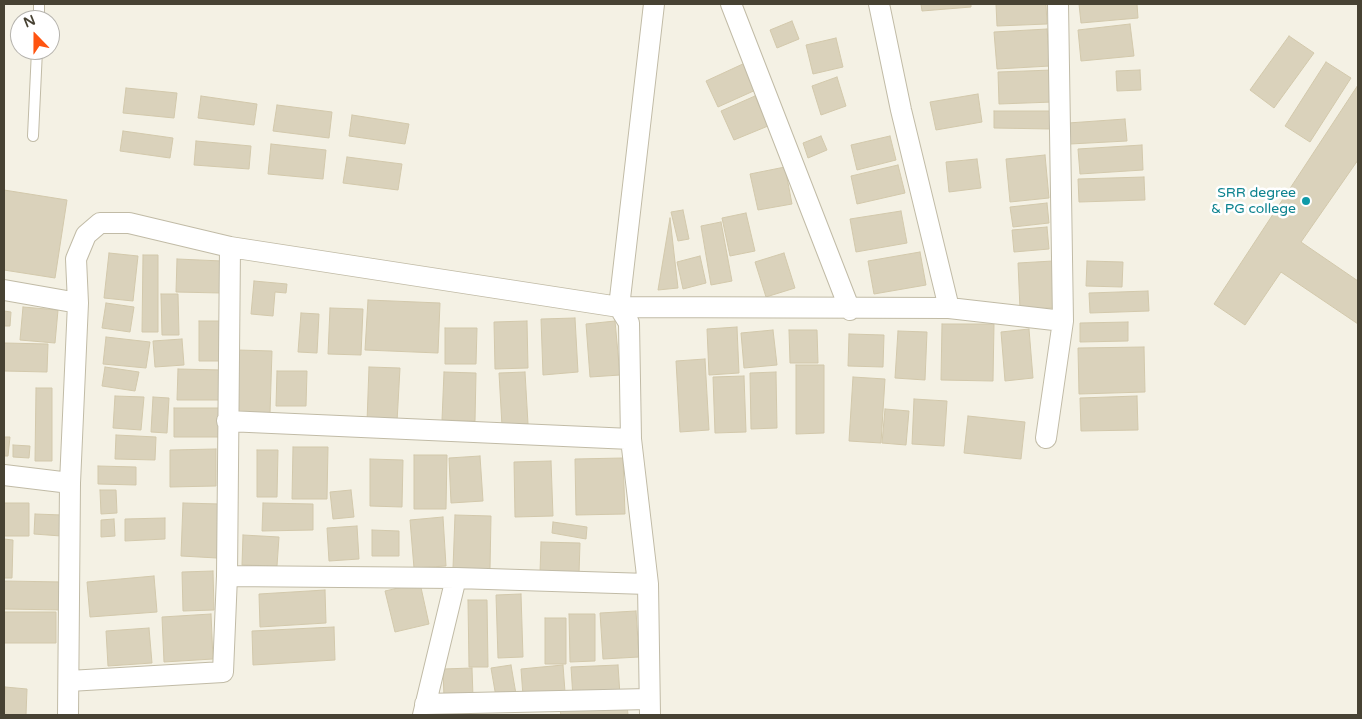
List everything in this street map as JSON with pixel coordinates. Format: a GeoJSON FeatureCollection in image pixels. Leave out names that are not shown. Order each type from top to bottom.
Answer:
{"type":"FeatureCollection","features":[{"type":"Feature","properties":{"kind":"street"},"geometry":{"type":"LineString","coordinates":[[456,578],[424,710],[650,707],[648,584],[631,439],[629,323],[619,307],[654,4]]}},
{"type":"Feature","properties":{"kind":"street"},"geometry":{"type":"LineString","coordinates":[[731,4],[850,310]]}},
{"type":"Feature","properties":{"kind":"street"},"geometry":{"type":"LineString","coordinates":[[879,4],[901,110],[949,308]]}},
{"type":"Feature","properties":{"kind":"street"},"geometry":{"type":"LineString","coordinates":[[1046,438],[1063,320],[1058,4]]}},
{"type":"Feature","properties":{"kind":"street"},"geometry":{"type":"LineString","coordinates":[[68,715],[70,483],[78,303],[76,259],[86,235],[100,223],[129,223],[230,247],[619,307],[850,310],[949,308],[1063,320]]}},
{"type":"Feature","properties":{"kind":"street"},"geometry":{"type":"LineString","coordinates":[[69,681],[223,672],[227,576],[230,247]]}},
{"type":"Feature","properties":{"kind":"street"},"geometry":{"type":"LineString","coordinates":[[4,290],[78,303]]}},
{"type":"Feature","properties":{"kind":"street"},"geometry":{"type":"LineString","coordinates":[[227,421],[631,439]]}},
{"type":"Feature","properties":{"kind":"street"},"geometry":{"type":"LineString","coordinates":[[4,475],[70,483]]}},
{"type":"Feature","properties":{"kind":"street"},"geometry":{"type":"LineString","coordinates":[[227,576],[456,578],[648,584]]}},
{"type":"Feature","properties":{"kind":"lane"},"geometry":{"type":"LineString","coordinates":[[33,136],[37,60]]}},
{"type":"Feature","properties":{"kind":"building"},"geometry":{"type":"Polygon","coordinates":[[[921,4],[971,4],[971,7],[922,11],[921,4]]]}},
{"type":"Feature","properties":{"kind":"building"},"geometry":{"type":"Polygon","coordinates":[[[996,4],[1046,4],[1047,24],[997,26],[996,4]]]}},
{"type":"Feature","properties":{"kind":"building"},"geometry":{"type":"Polygon","coordinates":[[[1079,4],[1137,4],[1138,18],[1081,23],[1079,4]]]}},
{"type":"Feature","properties":{"kind":"building"},"geometry":{"type":"Polygon","coordinates":[[[792,21],[799,39],[777,48],[770,30],[792,21]]]}},
{"type":"Feature","properties":{"kind":"building"},"geometry":{"type":"Polygon","coordinates":[[[1130,24],[1134,56],[1081,61],[1078,30],[1130,24]]]}},
{"type":"Feature","properties":{"kind":"building"},"geometry":{"type":"Polygon","coordinates":[[[1047,29],[1050,66],[997,69],[994,32],[1047,29]]]}},
{"type":"Feature","properties":{"kind":"building"},"geometry":{"type":"Polygon","coordinates":[[[1289,36],[1314,53],[1274,108],[1250,90],[1289,36]]]}},
{"type":"Feature","properties":{"kind":"building"},"geometry":{"type":"Polygon","coordinates":[[[836,38],[843,67],[813,74],[806,45],[836,38]]]}},
{"type":"Feature","properties":{"kind":"building"},"geometry":{"type":"Polygon","coordinates":[[[1326,62],[1351,78],[1310,142],[1285,126],[1326,62]]]}},
{"type":"Feature","properties":{"kind":"building"},"geometry":{"type":"Polygon","coordinates":[[[745,63],[758,89],[718,107],[706,81],[745,63]]]}},
{"type":"Feature","properties":{"kind":"building"},"geometry":{"type":"Polygon","coordinates":[[[1052,70],[1053,102],[999,104],[998,72],[1052,70]]]}},
{"type":"Feature","properties":{"kind":"building"},"geometry":{"type":"Polygon","coordinates":[[[1140,70],[1141,90],[1117,91],[1116,71],[1140,70]]]}},
{"type":"Feature","properties":{"kind":"building"},"geometry":{"type":"Polygon","coordinates":[[[837,77],[846,106],[821,115],[812,86],[837,77]]]}},
{"type":"Feature","properties":{"kind":"building","name":"SRR degree & PG college"},"geometry":{"type":"Polygon","coordinates":[[[1358,85],[1358,160],[1301,242],[1358,281],[1358,324],[1281,272],[1245,325],[1214,304],[1358,85]]]}},
{"type":"Feature","properties":{"kind":"building"},"geometry":{"type":"Polygon","coordinates":[[[126,88],[177,93],[174,118],[123,113],[126,88]]]}},
{"type":"Feature","properties":{"kind":"building"},"geometry":{"type":"Polygon","coordinates":[[[978,94],[982,122],[936,130],[930,102],[978,94]]]}},
{"type":"Feature","properties":{"kind":"building"},"geometry":{"type":"Polygon","coordinates":[[[201,96],[257,104],[254,125],[198,118],[201,96]]]}},
{"type":"Feature","properties":{"kind":"building"},"geometry":{"type":"Polygon","coordinates":[[[755,96],[768,126],[734,140],[721,111],[755,96]]]}},
{"type":"Feature","properties":{"kind":"building"},"geometry":{"type":"Polygon","coordinates":[[[277,105],[332,112],[329,138],[273,131],[277,105]]]}},
{"type":"Feature","properties":{"kind":"building"},"geometry":{"type":"Polygon","coordinates":[[[994,111],[1053,111],[1052,129],[994,128],[994,111]]]}},
{"type":"Feature","properties":{"kind":"building"},"geometry":{"type":"Polygon","coordinates":[[[352,115],[409,124],[405,144],[349,136],[352,115]]]}},
{"type":"Feature","properties":{"kind":"building"},"geometry":{"type":"Polygon","coordinates":[[[1125,119],[1127,141],[1070,144],[1068,123],[1125,119]]]}},
{"type":"Feature","properties":{"kind":"building"},"geometry":{"type":"Polygon","coordinates":[[[123,131],[173,138],[170,158],[120,151],[123,131]]]}},
{"type":"Feature","properties":{"kind":"building"},"geometry":{"type":"Polygon","coordinates":[[[821,136],[827,150],[808,158],[803,143],[821,136]]]}},
{"type":"Feature","properties":{"kind":"building"},"geometry":{"type":"Polygon","coordinates":[[[890,136],[896,160],[857,170],[851,145],[890,136]]]}},
{"type":"Feature","properties":{"kind":"building"},"geometry":{"type":"Polygon","coordinates":[[[196,141],[251,146],[249,169],[194,165],[196,141]]]}},
{"type":"Feature","properties":{"kind":"building"},"geometry":{"type":"Polygon","coordinates":[[[271,144],[326,150],[323,179],[268,174],[271,144]]]}},
{"type":"Feature","properties":{"kind":"building"},"geometry":{"type":"Polygon","coordinates":[[[1142,145],[1143,170],[1080,174],[1078,149],[1142,145]]]}},
{"type":"Feature","properties":{"kind":"building"},"geometry":{"type":"Polygon","coordinates":[[[1045,155],[1049,198],[1010,202],[1006,159],[1045,155]]]}},
{"type":"Feature","properties":{"kind":"building"},"geometry":{"type":"Polygon","coordinates":[[[347,157],[402,164],[398,190],[343,183],[347,157]]]}},
{"type":"Feature","properties":{"kind":"building"},"geometry":{"type":"Polygon","coordinates":[[[977,159],[981,188],[949,192],[946,162],[977,159]]]}},
{"type":"Feature","properties":{"kind":"building"},"geometry":{"type":"Polygon","coordinates":[[[898,165],[905,193],[857,204],[851,176],[898,165]]]}},
{"type":"Feature","properties":{"kind":"building"},"geometry":{"type":"Polygon","coordinates":[[[785,167],[792,204],[758,210],[750,174],[785,167]]]}},
{"type":"Feature","properties":{"kind":"building"},"geometry":{"type":"Polygon","coordinates":[[[1144,177],[1145,200],[1079,202],[1078,179],[1144,177]]]}},
{"type":"Feature","properties":{"kind":"building"},"geometry":{"type":"Polygon","coordinates":[[[4,190],[67,200],[55,278],[4,270],[4,190]]]}},
{"type":"Feature","properties":{"kind":"building"},"geometry":{"type":"Polygon","coordinates":[[[1047,203],[1049,223],[1013,227],[1010,207],[1047,203]]]}},
{"type":"Feature","properties":{"kind":"building"},"geometry":{"type":"Polygon","coordinates":[[[683,210],[689,239],[678,241],[671,212],[683,210]]]}},
{"type":"Feature","properties":{"kind":"building"},"geometry":{"type":"Polygon","coordinates":[[[901,211],[907,243],[856,252],[850,219],[901,211]]]}},
{"type":"Feature","properties":{"kind":"building"},"geometry":{"type":"Polygon","coordinates":[[[746,213],[755,251],[730,256],[722,218],[746,213]]]}},
{"type":"Feature","properties":{"kind":"building"},"geometry":{"type":"Polygon","coordinates":[[[670,218],[678,288],[658,290],[670,218]]]}},
{"type":"Feature","properties":{"kind":"building"},"geometry":{"type":"Polygon","coordinates":[[[721,222],[732,281],[711,285],[701,226],[721,222]]]}},
{"type":"Feature","properties":{"kind":"building"},"geometry":{"type":"Polygon","coordinates":[[[1047,227],[1049,249],[1014,252],[1012,230],[1047,227]]]}},
{"type":"Feature","properties":{"kind":"building"},"geometry":{"type":"Polygon","coordinates":[[[920,252],[926,285],[874,294],[868,261],[920,252]]]}},
{"type":"Feature","properties":{"kind":"building"},"geometry":{"type":"Polygon","coordinates":[[[109,253],[138,256],[133,301],[104,298],[109,253]]]}},
{"type":"Feature","properties":{"kind":"building"},"geometry":{"type":"Polygon","coordinates":[[[784,253],[795,288],[766,297],[755,262],[784,253]]]}},
{"type":"Feature","properties":{"kind":"building"},"geometry":{"type":"Polygon","coordinates":[[[143,255],[158,255],[158,332],[142,332],[143,255]]]}},
{"type":"Feature","properties":{"kind":"building"},"geometry":{"type":"Polygon","coordinates":[[[700,256],[706,283],[683,289],[677,262],[700,256]]]}},
{"type":"Feature","properties":{"kind":"building"},"geometry":{"type":"Polygon","coordinates":[[[177,259],[222,261],[221,293],[176,292],[177,259]]]}},
{"type":"Feature","properties":{"kind":"building"},"geometry":{"type":"Polygon","coordinates":[[[1053,261],[1055,308],[1020,309],[1018,263],[1053,261]]]}},
{"type":"Feature","properties":{"kind":"building"},"geometry":{"type":"Polygon","coordinates":[[[1087,261],[1123,262],[1122,287],[1086,286],[1087,261]]]}},
{"type":"Feature","properties":{"kind":"building"},"geometry":{"type":"Polygon","coordinates":[[[254,281],[287,284],[286,293],[275,292],[273,316],[251,314],[254,281]]]}},
{"type":"Feature","properties":{"kind":"building"},"geometry":{"type":"Polygon","coordinates":[[[1148,291],[1149,311],[1090,313],[1089,293],[1148,291]]]}},
{"type":"Feature","properties":{"kind":"building"},"geometry":{"type":"Polygon","coordinates":[[[161,294],[178,294],[179,335],[162,335],[161,294]]]}},
{"type":"Feature","properties":{"kind":"building"},"geometry":{"type":"Polygon","coordinates":[[[368,300],[440,303],[438,353],[365,350],[368,300]]]}},
{"type":"Feature","properties":{"kind":"building"},"geometry":{"type":"Polygon","coordinates":[[[106,303],[134,307],[130,332],[102,328],[106,303]]]}},
{"type":"Feature","properties":{"kind":"building"},"geometry":{"type":"Polygon","coordinates":[[[23,307],[58,310],[55,343],[20,340],[23,307]]]}},
{"type":"Feature","properties":{"kind":"building"},"geometry":{"type":"Polygon","coordinates":[[[330,308],[363,309],[361,355],[328,354],[330,308]]]}},
{"type":"Feature","properties":{"kind":"building"},"geometry":{"type":"Polygon","coordinates":[[[4,311],[11,312],[10,326],[4,326],[4,311]]]}},
{"type":"Feature","properties":{"kind":"building"},"geometry":{"type":"Polygon","coordinates":[[[301,313],[319,314],[317,353],[298,352],[301,313]]]}},
{"type":"Feature","properties":{"kind":"building"},"geometry":{"type":"Polygon","coordinates":[[[575,318],[578,372],[543,375],[541,319],[575,318]]]}},
{"type":"Feature","properties":{"kind":"building"},"geometry":{"type":"Polygon","coordinates":[[[199,321],[223,321],[222,361],[199,361],[199,321]]]}},
{"type":"Feature","properties":{"kind":"building"},"geometry":{"type":"Polygon","coordinates":[[[527,321],[528,368],[495,369],[494,322],[527,321]]]}},
{"type":"Feature","properties":{"kind":"building"},"geometry":{"type":"Polygon","coordinates":[[[615,321],[620,375],[590,377],[586,324],[615,321]]]}},
{"type":"Feature","properties":{"kind":"building"},"geometry":{"type":"Polygon","coordinates":[[[1128,322],[1128,341],[1080,342],[1080,323],[1128,322]]]}},
{"type":"Feature","properties":{"kind":"building"},"geometry":{"type":"Polygon","coordinates":[[[942,324],[994,324],[993,381],[941,380],[942,324]]]}},
{"type":"Feature","properties":{"kind":"building"},"geometry":{"type":"Polygon","coordinates":[[[737,327],[739,373],[709,375],[707,329],[737,327]]]}},
{"type":"Feature","properties":{"kind":"building"},"geometry":{"type":"Polygon","coordinates":[[[445,328],[477,328],[476,364],[445,364],[445,328]]]}},
{"type":"Feature","properties":{"kind":"building"},"geometry":{"type":"Polygon","coordinates":[[[1029,329],[1033,378],[1005,381],[1001,332],[1029,329]]]}},
{"type":"Feature","properties":{"kind":"building"},"geometry":{"type":"Polygon","coordinates":[[[773,330],[777,365],[744,368],[741,333],[773,330]]]}},
{"type":"Feature","properties":{"kind":"building"},"geometry":{"type":"Polygon","coordinates":[[[789,330],[817,330],[818,363],[790,363],[789,330]]]}},
{"type":"Feature","properties":{"kind":"building"},"geometry":{"type":"Polygon","coordinates":[[[898,331],[927,332],[925,380],[895,378],[898,331]]]}},
{"type":"Feature","properties":{"kind":"building"},"geometry":{"type":"Polygon","coordinates":[[[849,334],[884,335],[883,367],[848,366],[849,334]]]}},
{"type":"Feature","properties":{"kind":"building"},"geometry":{"type":"Polygon","coordinates":[[[106,337],[150,342],[146,368],[103,364],[106,337]]]}},
{"type":"Feature","properties":{"kind":"building"},"geometry":{"type":"Polygon","coordinates":[[[182,339],[184,365],[155,367],[153,341],[182,339]]]}},
{"type":"Feature","properties":{"kind":"building"},"geometry":{"type":"Polygon","coordinates":[[[4,343],[48,344],[47,372],[4,371],[4,343]]]}},
{"type":"Feature","properties":{"kind":"building"},"geometry":{"type":"Polygon","coordinates":[[[1144,347],[1145,392],[1079,394],[1078,348],[1144,347]]]}},
{"type":"Feature","properties":{"kind":"building"},"geometry":{"type":"Polygon","coordinates":[[[238,350],[272,351],[270,414],[236,413],[238,350]]]}},
{"type":"Feature","properties":{"kind":"building"},"geometry":{"type":"Polygon","coordinates":[[[705,359],[709,430],[680,432],[676,361],[705,359]]]}},
{"type":"Feature","properties":{"kind":"building"},"geometry":{"type":"Polygon","coordinates":[[[796,365],[824,365],[824,433],[796,434],[796,365]]]}},
{"type":"Feature","properties":{"kind":"building"},"geometry":{"type":"Polygon","coordinates":[[[105,367],[139,372],[135,391],[102,386],[105,367]]]}},
{"type":"Feature","properties":{"kind":"building"},"geometry":{"type":"Polygon","coordinates":[[[369,367],[400,368],[397,422],[367,422],[369,367]]]}},
{"type":"Feature","properties":{"kind":"building"},"geometry":{"type":"Polygon","coordinates":[[[178,369],[222,370],[221,400],[177,400],[178,369]]]}},
{"type":"Feature","properties":{"kind":"building"},"geometry":{"type":"Polygon","coordinates":[[[277,371],[307,371],[306,406],[276,406],[277,371]]]}},
{"type":"Feature","properties":{"kind":"building"},"geometry":{"type":"Polygon","coordinates":[[[444,372],[476,373],[475,421],[442,420],[444,372]]]}},
{"type":"Feature","properties":{"kind":"building"},"geometry":{"type":"Polygon","coordinates":[[[525,372],[528,424],[502,426],[499,373],[525,372]]]}},
{"type":"Feature","properties":{"kind":"building"},"geometry":{"type":"Polygon","coordinates":[[[776,372],[777,428],[751,429],[750,373],[776,372]]]}},
{"type":"Feature","properties":{"kind":"building"},"geometry":{"type":"Polygon","coordinates":[[[744,376],[746,432],[715,433],[713,377],[744,376]]]}},
{"type":"Feature","properties":{"kind":"building"},"geometry":{"type":"Polygon","coordinates":[[[853,377],[885,379],[881,443],[849,441],[853,377]]]}},
{"type":"Feature","properties":{"kind":"building"},"geometry":{"type":"Polygon","coordinates":[[[36,388],[52,388],[52,461],[35,461],[36,388]]]}},
{"type":"Feature","properties":{"kind":"building"},"geometry":{"type":"Polygon","coordinates":[[[115,396],[144,397],[141,430],[113,428],[115,396]]]}},
{"type":"Feature","properties":{"kind":"building"},"geometry":{"type":"Polygon","coordinates":[[[1137,396],[1138,430],[1081,431],[1080,398],[1137,396]]]}},
{"type":"Feature","properties":{"kind":"building"},"geometry":{"type":"Polygon","coordinates":[[[153,397],[169,398],[167,433],[151,432],[153,397]]]}},
{"type":"Feature","properties":{"kind":"building"},"geometry":{"type":"Polygon","coordinates":[[[914,399],[947,401],[944,446],[912,444],[914,399]]]}},
{"type":"Feature","properties":{"kind":"building"},"geometry":{"type":"Polygon","coordinates":[[[174,408],[220,408],[219,437],[174,437],[174,408]]]}},
{"type":"Feature","properties":{"kind":"building"},"geometry":{"type":"Polygon","coordinates":[[[885,409],[909,411],[906,445],[882,443],[885,409]]]}},
{"type":"Feature","properties":{"kind":"building"},"geometry":{"type":"Polygon","coordinates":[[[968,416],[1025,422],[1021,459],[964,453],[968,416]]]}},
{"type":"Feature","properties":{"kind":"building"},"geometry":{"type":"Polygon","coordinates":[[[116,435],[156,437],[155,460],[115,459],[116,435]]]}},
{"type":"Feature","properties":{"kind":"building"},"geometry":{"type":"Polygon","coordinates":[[[4,437],[10,437],[8,456],[4,456],[4,437]]]}},
{"type":"Feature","properties":{"kind":"building"},"geometry":{"type":"Polygon","coordinates":[[[13,445],[30,446],[29,458],[13,457],[13,445]]]}},
{"type":"Feature","properties":{"kind":"building"},"geometry":{"type":"Polygon","coordinates":[[[293,447],[328,447],[327,499],[292,499],[293,447]]]}},
{"type":"Feature","properties":{"kind":"building"},"geometry":{"type":"Polygon","coordinates":[[[216,449],[216,486],[170,487],[170,450],[216,449]]]}},
{"type":"Feature","properties":{"kind":"building"},"geometry":{"type":"Polygon","coordinates":[[[257,450],[278,450],[277,497],[257,497],[257,450]]]}},
{"type":"Feature","properties":{"kind":"building"},"geometry":{"type":"Polygon","coordinates":[[[414,455],[447,455],[446,509],[414,509],[414,455]]]}},
{"type":"Feature","properties":{"kind":"building"},"geometry":{"type":"Polygon","coordinates":[[[480,456],[483,501],[451,503],[449,458],[480,456]]]}},
{"type":"Feature","properties":{"kind":"building"},"geometry":{"type":"Polygon","coordinates":[[[623,458],[625,514],[576,515],[575,459],[623,458]]]}},
{"type":"Feature","properties":{"kind":"building"},"geometry":{"type":"Polygon","coordinates":[[[370,459],[403,460],[402,507],[370,506],[370,459]]]}},
{"type":"Feature","properties":{"kind":"building"},"geometry":{"type":"Polygon","coordinates":[[[551,461],[553,516],[515,517],[514,462],[551,461]]]}},
{"type":"Feature","properties":{"kind":"building"},"geometry":{"type":"Polygon","coordinates":[[[98,466],[136,467],[136,485],[98,484],[98,466]]]}},
{"type":"Feature","properties":{"kind":"building"},"geometry":{"type":"Polygon","coordinates":[[[100,490],[116,490],[117,513],[101,514],[100,490]]]}},
{"type":"Feature","properties":{"kind":"building"},"geometry":{"type":"Polygon","coordinates":[[[351,490],[354,517],[333,519],[330,492],[351,490]]]}},
{"type":"Feature","properties":{"kind":"building"},"geometry":{"type":"Polygon","coordinates":[[[4,503],[29,503],[29,536],[4,536],[4,503]]]}},
{"type":"Feature","properties":{"kind":"building"},"geometry":{"type":"Polygon","coordinates":[[[183,503],[220,504],[217,558],[181,556],[183,503]]]}},
{"type":"Feature","properties":{"kind":"building"},"geometry":{"type":"Polygon","coordinates":[[[263,503],[313,504],[313,530],[262,531],[263,503]]]}},
{"type":"Feature","properties":{"kind":"building"},"geometry":{"type":"Polygon","coordinates":[[[35,514],[62,515],[61,536],[34,534],[35,514]]]}},
{"type":"Feature","properties":{"kind":"building"},"geometry":{"type":"Polygon","coordinates":[[[455,515],[491,516],[490,569],[453,568],[455,515]]]}},
{"type":"Feature","properties":{"kind":"building"},"geometry":{"type":"Polygon","coordinates":[[[443,517],[446,566],[414,568],[410,520],[443,517]]]}},
{"type":"Feature","properties":{"kind":"building"},"geometry":{"type":"Polygon","coordinates":[[[165,518],[165,539],[125,541],[125,519],[165,518]]]}},
{"type":"Feature","properties":{"kind":"building"},"geometry":{"type":"Polygon","coordinates":[[[114,519],[115,536],[101,537],[101,520],[114,519]]]}},
{"type":"Feature","properties":{"kind":"building"},"geometry":{"type":"Polygon","coordinates":[[[553,522],[587,527],[586,539],[552,533],[553,522]]]}},
{"type":"Feature","properties":{"kind":"building"},"geometry":{"type":"Polygon","coordinates":[[[357,526],[359,559],[329,561],[327,528],[357,526]]]}},
{"type":"Feature","properties":{"kind":"building"},"geometry":{"type":"Polygon","coordinates":[[[372,530],[399,531],[399,556],[372,556],[372,530]]]}},
{"type":"Feature","properties":{"kind":"building"},"geometry":{"type":"Polygon","coordinates":[[[243,535],[279,537],[277,566],[242,565],[243,535]]]}},
{"type":"Feature","properties":{"kind":"building"},"geometry":{"type":"Polygon","coordinates":[[[4,539],[13,540],[12,578],[4,578],[4,539]]]}},
{"type":"Feature","properties":{"kind":"building"},"geometry":{"type":"Polygon","coordinates":[[[541,542],[580,543],[579,574],[540,573],[541,542]]]}},
{"type":"Feature","properties":{"kind":"building"},"geometry":{"type":"Polygon","coordinates":[[[213,571],[214,610],[183,611],[182,572],[213,571]]]}},
{"type":"Feature","properties":{"kind":"building"},"geometry":{"type":"Polygon","coordinates":[[[154,576],[157,612],[90,617],[87,582],[154,576]]]}},
{"type":"Feature","properties":{"kind":"building"},"geometry":{"type":"Polygon","coordinates":[[[4,581],[63,582],[63,610],[4,609],[4,581]]]}},
{"type":"Feature","properties":{"kind":"building"},"geometry":{"type":"Polygon","coordinates":[[[420,583],[429,624],[395,632],[385,591],[420,583]]]}},
{"type":"Feature","properties":{"kind":"building"},"geometry":{"type":"Polygon","coordinates":[[[325,590],[326,623],[260,627],[259,594],[325,590]]]}},
{"type":"Feature","properties":{"kind":"building"},"geometry":{"type":"Polygon","coordinates":[[[521,594],[523,657],[498,658],[496,595],[521,594]]]}},
{"type":"Feature","properties":{"kind":"building"},"geometry":{"type":"Polygon","coordinates":[[[468,600],[487,600],[488,667],[469,667],[468,600]]]}},
{"type":"Feature","properties":{"kind":"building"},"geometry":{"type":"Polygon","coordinates":[[[636,611],[639,657],[603,659],[600,613],[636,611]]]}},
{"type":"Feature","properties":{"kind":"building"},"geometry":{"type":"Polygon","coordinates":[[[4,612],[56,612],[56,643],[4,643],[4,612]]]}},
{"type":"Feature","properties":{"kind":"building"},"geometry":{"type":"Polygon","coordinates":[[[211,614],[213,659],[164,662],[162,617],[211,614]]]}},
{"type":"Feature","properties":{"kind":"building"},"geometry":{"type":"Polygon","coordinates":[[[569,614],[595,614],[595,661],[570,662],[569,614]]]}},
{"type":"Feature","properties":{"kind":"building"},"geometry":{"type":"Polygon","coordinates":[[[545,618],[566,618],[566,664],[545,664],[545,618]]]}},
{"type":"Feature","properties":{"kind":"building"},"geometry":{"type":"Polygon","coordinates":[[[334,627],[335,660],[253,665],[252,631],[334,627]]]}},
{"type":"Feature","properties":{"kind":"building"},"geometry":{"type":"Polygon","coordinates":[[[149,628],[152,663],[108,666],[106,631],[149,628]]]}},
{"type":"Feature","properties":{"kind":"building"},"geometry":{"type":"Polygon","coordinates":[[[511,665],[516,694],[496,697],[491,668],[511,665]]]}},
{"type":"Feature","properties":{"kind":"building"},"geometry":{"type":"Polygon","coordinates":[[[563,665],[565,692],[523,696],[521,669],[563,665]]]}},
{"type":"Feature","properties":{"kind":"building"},"geometry":{"type":"Polygon","coordinates":[[[618,665],[620,695],[573,698],[571,667],[618,665]]]}},
{"type":"Feature","properties":{"kind":"building"},"geometry":{"type":"Polygon","coordinates":[[[472,668],[473,697],[444,698],[443,669],[472,668]]]}},
{"type":"Feature","properties":{"kind":"building"},"geometry":{"type":"Polygon","coordinates":[[[5,687],[27,689],[26,715],[4,715],[5,687]]]}},
{"type":"Feature","properties":{"kind":"building"},"geometry":{"type":"Polygon","coordinates":[[[627,704],[628,715],[561,715],[560,710],[627,704]]]}},
{"type":"Feature","properties":{"kind":"place","name":"SRR degree & PG college"},"geometry":{"type":"Point","coordinates":[1306,201]}}]}
